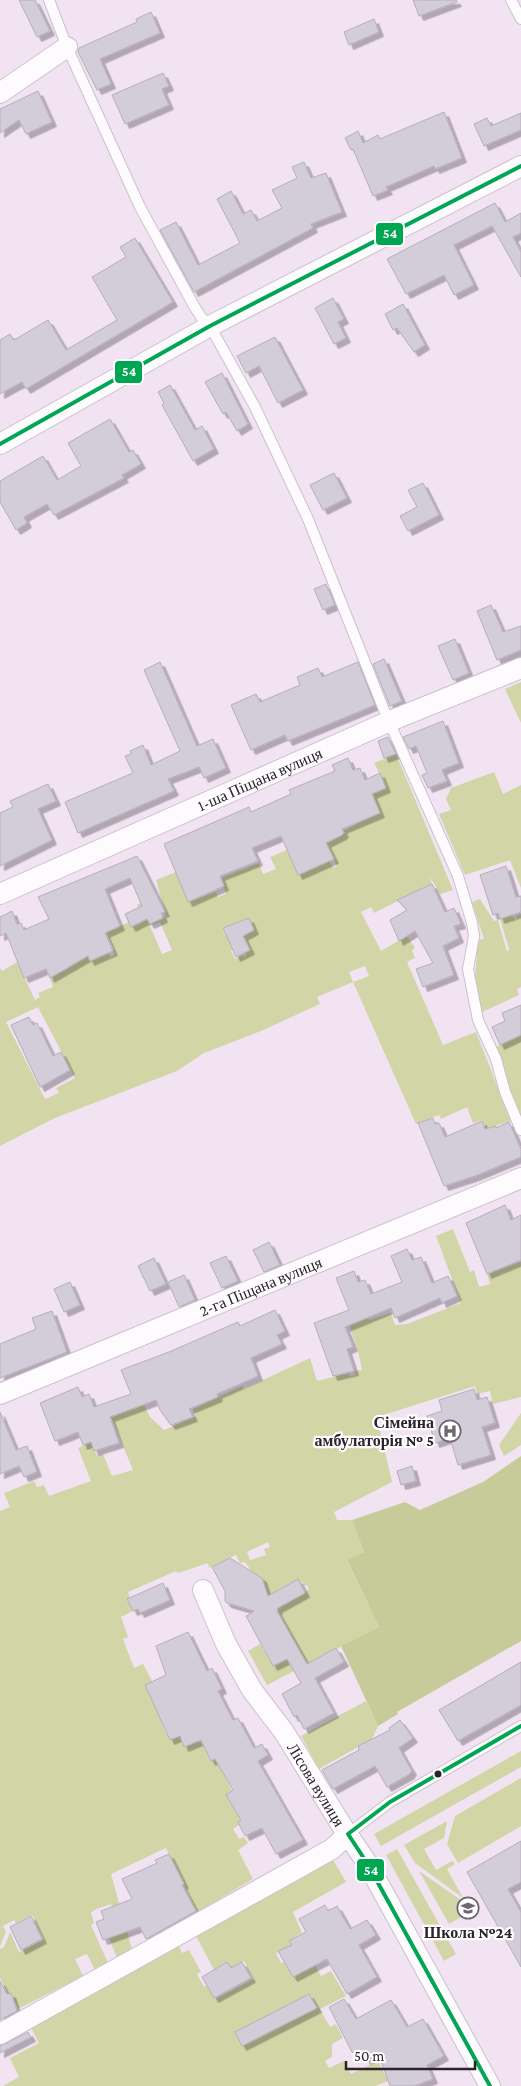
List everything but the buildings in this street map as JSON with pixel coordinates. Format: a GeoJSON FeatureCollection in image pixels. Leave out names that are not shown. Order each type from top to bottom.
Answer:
{"type":"FeatureCollection","features":[{"type":"Feature","properties":{"kind":"street"},"geometry":{"type":"LineString","coordinates":[[0,93],[67,47]]}},
{"type":"Feature","properties":{"kind":"street"},"geometry":{"type":"LineString","coordinates":[[0,444],[210,326],[521,166]]}},
{"type":"Feature","properties":{"kind":"street","name":"1-ша Піщана вулиця"},"geometry":{"type":"LineString","coordinates":[[0,894],[390,721],[521,668]]}},
{"type":"Feature","properties":{"kind":"street","name":"2-га Піщана вулиця"},"geometry":{"type":"LineString","coordinates":[[0,1394],[521,1178]]}},
{"type":"Feature","properties":{"kind":"street","name":"Лісова вулиця"},"geometry":{"type":"LineString","coordinates":[[203,1590],[226,1644],[252,1690],[284,1732],[367,1863],[490,2086]]}},
{"type":"Feature","properties":{"kind":"street"},"geometry":{"type":"LineString","coordinates":[[0,2034],[332,1849],[348,1834]]}},
{"type":"Feature","properties":{"kind":"lane"},"geometry":{"type":"LineString","coordinates":[[49,0],[67,47],[140,206],[194,306],[210,326],[255,407],[308,519],[390,721],[458,876],[474,936],[468,969],[478,1020],[496,1058],[505,1092],[521,1130]]}},
{"type":"Feature","properties":{"kind":"lane"},"geometry":{"type":"LineString","coordinates":[[511,0],[521,19]]}},
{"type":"Feature","properties":{"kind":"lane"},"geometry":{"type":"LineString","coordinates":[[348,1834],[390,1802],[521,1726]]}},
{"type":"Feature","properties":{"kind":"green space"},"geometry":{"type":"Polygon","coordinates":[[[521,682],[521,723],[505,689],[521,682]]]}},
{"type":"Feature","properties":{"kind":"green space"},"geometry":{"type":"Polygon","coordinates":[[[396,754],[453,890],[440,894],[430,877],[432,884],[374,913],[371,907],[361,912],[381,951],[407,936],[415,948],[412,950],[415,958],[407,962],[443,1045],[476,1032],[511,1121],[477,1132],[476,1127],[483,1124],[482,1120],[473,1123],[467,1107],[441,1119],[439,1115],[416,1124],[353,982],[317,997],[320,1004],[261,1031],[204,1053],[177,1071],[55,1118],[0,1146],[0,968],[2,971],[17,962],[35,1000],[40,997],[38,993],[53,987],[49,976],[65,970],[87,954],[90,961],[108,953],[111,957],[115,955],[113,951],[109,951],[114,949],[106,932],[129,922],[131,927],[144,920],[137,905],[141,903],[151,924],[166,916],[156,880],[176,872],[188,902],[216,892],[218,897],[226,894],[221,878],[259,863],[263,874],[276,869],[270,857],[287,850],[298,875],[316,867],[325,852],[333,868],[337,866],[324,840],[333,835],[335,839],[342,835],[343,831],[357,824],[353,814],[372,794],[386,787],[374,763],[396,754]],[[249,918],[222,928],[226,936],[232,934],[238,946],[231,950],[235,959],[243,955],[244,957],[246,956],[245,952],[250,950],[243,936],[245,935],[249,918]],[[160,922],[150,926],[162,954],[172,950],[160,922]],[[365,966],[349,972],[353,982],[369,976],[365,966]],[[38,1007],[6,1022],[45,1099],[59,1093],[56,1088],[75,1078],[38,1007]]]}},
{"type":"Feature","properties":{"kind":"green space"},"geometry":{"type":"Polygon","coordinates":[[[494,772],[503,794],[521,785],[521,888],[510,860],[465,875],[439,814],[451,810],[446,799],[451,788],[494,772]]]}},
{"type":"Feature","properties":{"kind":"green space"},"geometry":{"type":"Polygon","coordinates":[[[480,899],[494,921],[498,920],[507,952],[509,949],[500,919],[512,915],[515,920],[517,919],[516,916],[521,914],[521,987],[517,989],[519,995],[482,1012],[475,977],[478,940],[484,939],[472,902],[480,899]]]}},
{"type":"Feature","properties":{"kind":"green space"},"geometry":{"type":"Polygon","coordinates":[[[521,1035],[521,1124],[496,1047],[521,1035]]]}},
{"type":"Feature","properties":{"kind":"green space"},"geometry":{"type":"Polygon","coordinates":[[[453,1229],[470,1272],[474,1270],[479,1287],[490,1284],[487,1274],[521,1262],[521,1397],[493,1404],[490,1391],[477,1394],[475,1386],[377,1417],[392,1482],[334,1512],[337,1520],[352,1520],[364,1552],[347,1561],[379,1627],[267,1685],[248,1651],[260,1644],[273,1666],[299,1652],[277,1606],[267,1603],[248,1566],[245,1562],[240,1563],[236,1555],[209,1568],[208,1563],[178,1573],[176,1571],[128,1592],[130,1598],[127,1600],[133,1611],[121,1617],[128,1637],[123,1639],[134,1668],[143,1664],[174,1722],[163,1727],[170,1740],[180,1736],[185,1747],[198,1741],[204,1744],[211,1761],[219,1757],[220,1767],[232,1791],[226,1795],[239,1817],[245,1814],[247,1817],[238,1822],[239,1825],[233,1829],[239,1839],[244,1837],[248,1843],[238,1850],[253,1879],[197,1912],[166,1848],[111,1874],[132,1949],[117,1958],[109,1938],[122,1933],[111,1904],[96,1909],[91,1913],[94,1923],[91,1925],[108,1963],[95,1970],[87,1954],[75,1959],[83,1976],[18,2009],[11,1993],[8,1994],[0,1978],[0,1949],[4,1947],[10,1932],[19,1952],[44,1940],[32,1915],[16,1923],[14,1920],[3,1926],[6,1932],[0,1946],[0,1511],[10,1507],[4,1493],[34,1481],[37,1487],[44,1485],[49,1496],[91,1481],[78,1448],[91,1442],[97,1456],[103,1454],[112,1476],[133,1470],[111,1417],[144,1405],[150,1417],[164,1430],[196,1416],[193,1409],[242,1386],[244,1389],[310,1358],[317,1381],[349,1373],[350,1376],[355,1375],[354,1371],[362,1370],[349,1325],[368,1317],[369,1320],[391,1313],[395,1325],[407,1324],[461,1303],[436,1236],[453,1229]],[[268,1542],[247,1552],[250,1560],[266,1555],[264,1549],[270,1547],[268,1542]],[[298,1579],[287,1585],[293,1600],[309,1589],[303,1582],[300,1583],[298,1579]]]}},
{"type":"Feature","properties":{"kind":"green space"},"geometry":{"type":"Polygon","coordinates":[[[521,1413],[521,1445],[504,1456],[499,1445],[521,1413]]]}},
{"type":"Feature","properties":{"kind":"green space"},"geometry":{"type":"Polygon","coordinates":[[[521,1456],[521,1641],[397,1712],[398,1714],[378,1726],[341,1646],[379,1627],[347,1560],[364,1552],[352,1520],[405,1502],[420,1510],[483,1482],[521,1456]]]}},
{"type":"Feature","properties":{"kind":"green space"},"geometry":{"type":"Polygon","coordinates":[[[366,1701],[378,1726],[372,1739],[319,1769],[301,1736],[366,1701]]]}},
{"type":"Feature","properties":{"kind":"green space"},"geometry":{"type":"Polygon","coordinates":[[[521,1751],[521,1767],[381,1846],[374,1834],[521,1751]]]}},
{"type":"Feature","properties":{"kind":"green space"},"geometry":{"type":"Polygon","coordinates":[[[521,1778],[521,1826],[458,1863],[447,1844],[455,1816],[521,1778]]]}},
{"type":"Feature","properties":{"kind":"green space"},"geometry":{"type":"Polygon","coordinates":[[[447,1821],[444,1838],[424,1849],[436,1870],[452,1861],[455,1864],[447,1869],[463,1898],[415,1863],[404,1845],[447,1821]]]}},
{"type":"Feature","properties":{"kind":"green space"},"geometry":{"type":"Polygon","coordinates":[[[397,1849],[456,1954],[444,1961],[386,1855],[397,1849]]]}},
{"type":"Feature","properties":{"kind":"green space"},"geometry":{"type":"Polygon","coordinates":[[[333,1860],[346,1882],[293,1912],[302,1933],[289,1941],[294,1949],[283,1949],[276,1953],[281,1963],[284,1962],[293,1977],[315,1965],[321,1976],[331,1971],[346,1996],[320,2009],[330,2027],[336,2024],[343,2038],[332,2044],[332,2057],[325,2061],[329,2068],[344,2061],[351,2074],[378,2061],[388,2081],[375,2086],[3,2086],[19,2077],[10,2058],[39,2043],[29,2024],[179,1946],[182,1953],[189,1950],[201,1972],[197,1974],[204,1987],[207,1985],[215,1999],[254,1979],[244,1961],[231,1968],[227,1962],[214,1970],[196,1936],[306,1873],[333,1860]]]}},
{"type":"Feature","properties":{"kind":"green space"},"geometry":{"type":"Polygon","coordinates":[[[419,1871],[468,1905],[471,1911],[449,1924],[419,1871]]]}},
{"type":"Feature","properties":{"kind":"transit line","name":"54"},"geometry":{"type":"LineString","coordinates":[[0,444],[210,326],[521,166]]}},
{"type":"Feature","properties":{"kind":"transit line","name":"54"},"geometry":{"type":"LineString","coordinates":[[490,2086],[367,1863],[348,1834],[390,1802],[521,1726]]}},
{"type":"Feature","properties":{"kind":"place","name":"Сімейна амбулаторія № 5"},"geometry":{"type":"Point","coordinates":[450,1431]}},
{"type":"Feature","properties":{"kind":"place","name":"Школа №24"},"geometry":{"type":"Point","coordinates":[468,1908]}}]}
